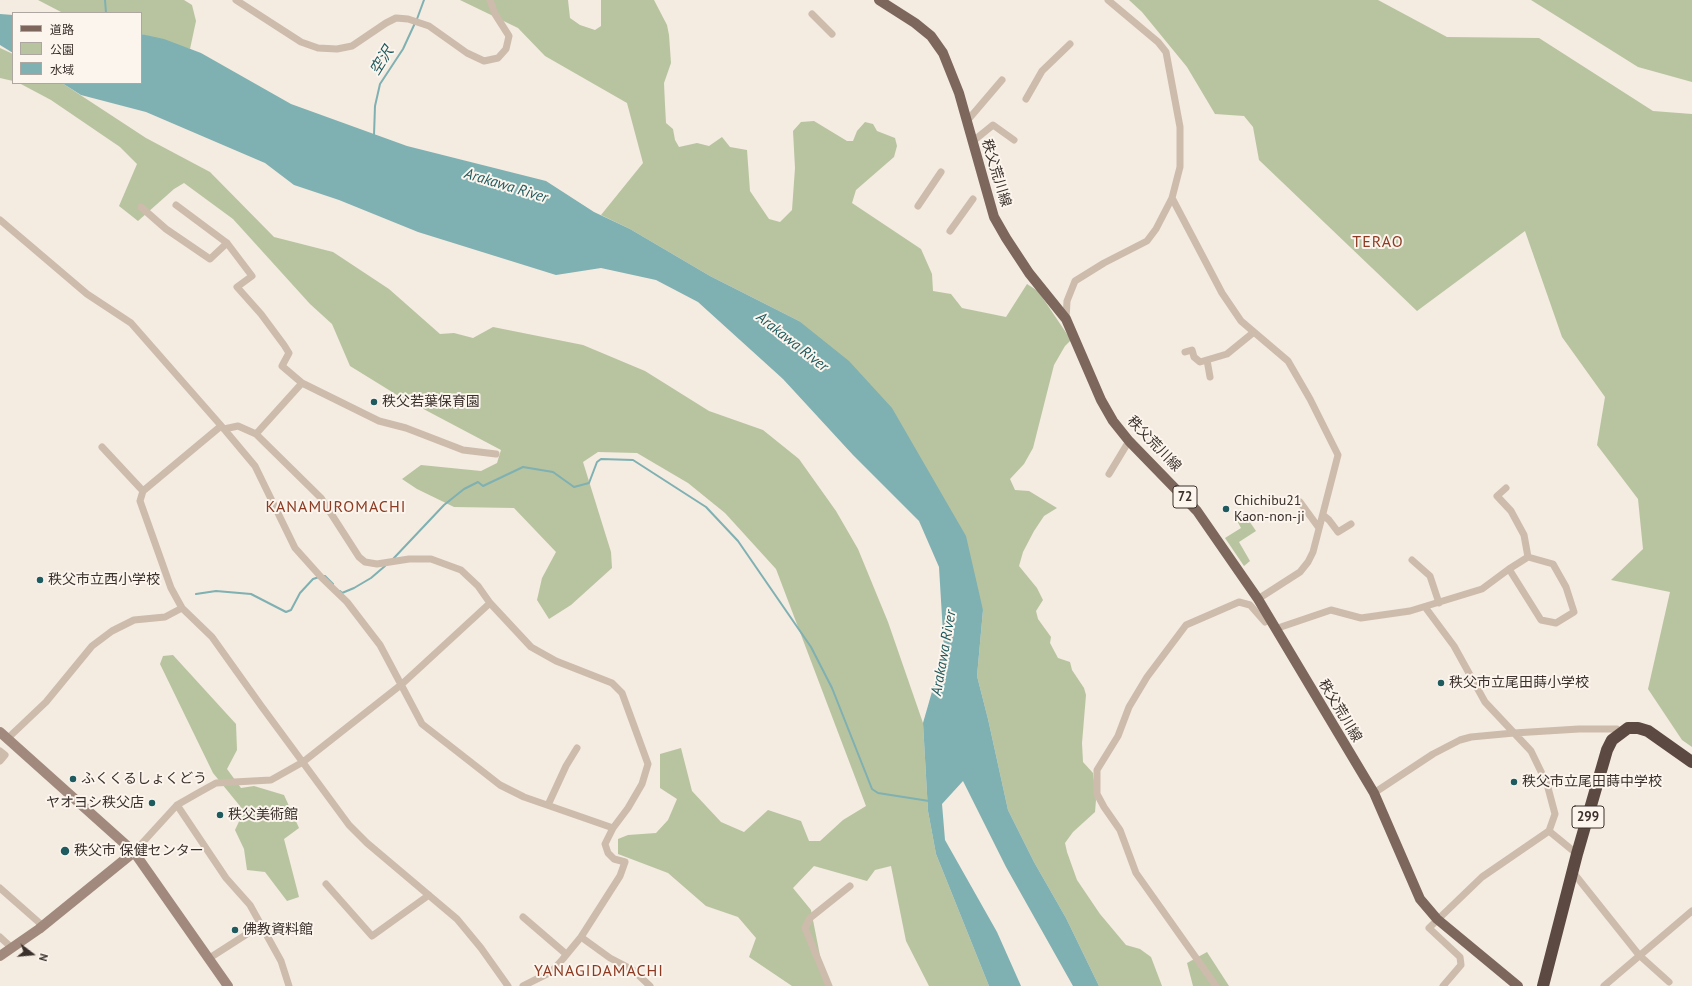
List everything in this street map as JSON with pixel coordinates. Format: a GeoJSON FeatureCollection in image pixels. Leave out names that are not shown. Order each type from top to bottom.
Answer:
{"type":"FeatureCollection","features":[{"type":"Feature","properties":{"kind":"highway"},"geometry":{"type":"LineString","coordinates":[[1620,733],[1628,728],[1648,731],[1692,762]]}},
{"type":"Feature","properties":{"kind":"highway","name":"299"},"geometry":{"type":"LineString","coordinates":[[1543,986],[1572,871],[1607,750],[1612,740],[1620,733]]}},
{"type":"Feature","properties":{"kind":"main road","name":"秩父荒川線"},"geometry":{"type":"LineString","coordinates":[[879,0],[915,23],[931,36],[943,53],[959,93],[994,217],[1029,273],[1066,319],[1101,400],[1113,421],[1129,441],[1197,511],[1258,599],[1269,620],[1374,793],[1420,899],[1437,919],[1518,986]]}},
{"type":"Feature","properties":{"kind":"street"},"geometry":{"type":"LineString","coordinates":[[236,0],[301,42],[318,48],[337,49],[352,46],[396,18],[408,19],[429,26],[467,54],[484,61],[498,58],[506,49],[509,36],[495,14],[490,0]]}},
{"type":"Feature","properties":{"kind":"street"},"geometry":{"type":"LineString","coordinates":[[1066,319],[1067,301],[1075,281],[1104,263],[1147,241],[1156,229],[1172,198],[1180,166],[1180,127],[1166,52],[1158,42],[1108,0]]}},
{"type":"Feature","properties":{"kind":"street"},"geometry":{"type":"LineString","coordinates":[[812,14],[832,34]]}},
{"type":"Feature","properties":{"kind":"street"},"geometry":{"type":"LineString","coordinates":[[1026,99],[1042,71],[1070,44]]}},
{"type":"Feature","properties":{"kind":"street"},"geometry":{"type":"LineString","coordinates":[[967,121],[1002,80]]}},
{"type":"Feature","properties":{"kind":"street"},"geometry":{"type":"LineString","coordinates":[[972,142],[993,125],[1014,140]]}},
{"type":"Feature","properties":{"kind":"street"},"geometry":{"type":"LineString","coordinates":[[918,206],[941,172]]}},
{"type":"Feature","properties":{"kind":"street"},"geometry":{"type":"LineString","coordinates":[[1172,198],[1222,294],[1241,321],[1288,361],[1336,449],[1338,462],[1322,515],[1313,552],[1300,572],[1258,599]]}},
{"type":"Feature","properties":{"kind":"street"},"geometry":{"type":"LineString","coordinates":[[950,231],[973,199]]}},
{"type":"Feature","properties":{"kind":"street"},"geometry":{"type":"LineString","coordinates":[[176,205],[227,243],[252,276],[237,287],[262,314],[289,353],[282,366],[302,382],[379,421],[406,428],[463,450],[496,454]]}},
{"type":"Feature","properties":{"kind":"street"},"geometry":{"type":"LineString","coordinates":[[141,206],[166,229],[210,259],[227,243]]}},
{"type":"Feature","properties":{"kind":"street"},"geometry":{"type":"LineString","coordinates":[[0,220],[87,294],[131,323],[255,466],[295,548],[350,606],[380,645],[422,724],[500,785],[524,797],[613,828]]}},
{"type":"Feature","properties":{"kind":"street"},"geometry":{"type":"LineString","coordinates":[[1185,352],[1192,350],[1194,357],[1200,362],[1208,360],[1227,354],[1254,332]]}},
{"type":"Feature","properties":{"kind":"street"},"geometry":{"type":"LineString","coordinates":[[1208,360],[1210,376]]}},
{"type":"Feature","properties":{"kind":"street"},"geometry":{"type":"LineString","coordinates":[[256,434],[302,382]]}},
{"type":"Feature","properties":{"kind":"street"},"geometry":{"type":"LineString","coordinates":[[506,985],[481,948],[457,919],[366,843],[349,825],[212,637],[182,608],[171,588],[140,501],[143,491],[222,427],[238,426],[256,434],[321,498],[359,557],[365,562],[377,564],[409,559],[431,559],[446,563],[461,570],[478,586],[490,603],[532,647],[556,661],[612,683],[622,693],[648,764],[642,784],[613,828],[606,844],[608,854],[614,859],[625,862],[612,892],[581,936],[550,972],[523,986]]}},
{"type":"Feature","properties":{"kind":"street"},"geometry":{"type":"LineString","coordinates":[[1109,474],[1129,441]]}},
{"type":"Feature","properties":{"kind":"street"},"geometry":{"type":"LineString","coordinates":[[102,447],[143,491]]}},
{"type":"Feature","properties":{"kind":"street"},"geometry":{"type":"LineString","coordinates":[[1506,488],[1497,496],[1511,510],[1524,535],[1528,557]]}},
{"type":"Feature","properties":{"kind":"street"},"geometry":{"type":"LineString","coordinates":[[1300,502],[1319,528]]}},
{"type":"Feature","properties":{"kind":"street"},"geometry":{"type":"LineString","coordinates":[[1322,515],[1329,520],[1338,532],[1351,524]]}},
{"type":"Feature","properties":{"kind":"street"},"geometry":{"type":"LineString","coordinates":[[1275,629],[1331,610],[1361,618],[1410,611],[1439,603],[1482,588],[1509,568],[1528,557],[1553,564],[1566,587],[1574,612],[1556,623],[1541,620],[1509,568]]}},
{"type":"Feature","properties":{"kind":"street"},"geometry":{"type":"LineString","coordinates":[[1412,560],[1430,576],[1439,603]]}},
{"type":"Feature","properties":{"kind":"street"},"geometry":{"type":"LineString","coordinates":[[1216,986],[1136,873],[1120,830],[1097,794],[1097,770],[1118,736],[1129,708],[1147,677],[1186,625],[1239,602],[1250,605],[1265,622],[1269,620]]}},
{"type":"Feature","properties":{"kind":"street"},"geometry":{"type":"LineString","coordinates":[[0,956],[43,926],[134,852],[177,805],[216,783],[271,780],[303,762],[402,684],[490,603]]}},
{"type":"Feature","properties":{"kind":"street"},"geometry":{"type":"LineString","coordinates":[[1425,606],[1454,646],[1485,702],[1531,751],[1547,784],[1555,814],[1550,831],[1482,877],[1429,928],[1460,957],[1461,965],[1443,986]]}},
{"type":"Feature","properties":{"kind":"street"},"geometry":{"type":"LineString","coordinates":[[182,608],[165,617],[134,620],[112,631],[92,646],[46,702],[2,735],[134,852],[228,986]]}},
{"type":"Feature","properties":{"kind":"street"},"geometry":{"type":"LineString","coordinates":[[1374,793],[1433,754],[1460,740],[1514,733],[1594,729],[1617,730],[1620,733]]}},
{"type":"Feature","properties":{"kind":"street"},"geometry":{"type":"LineString","coordinates":[[548,805],[566,766],[577,748]]}},
{"type":"Feature","properties":{"kind":"street"},"geometry":{"type":"LineString","coordinates":[[0,751],[4,755],[0,761]]}},
{"type":"Feature","properties":{"kind":"street"},"geometry":{"type":"LineString","coordinates":[[177,805],[226,878],[250,905],[281,961],[289,986]]}},
{"type":"Feature","properties":{"kind":"street"},"geometry":{"type":"LineString","coordinates":[[1550,831],[1577,854]]}},
{"type":"Feature","properties":{"kind":"street"},"geometry":{"type":"LineString","coordinates":[[1572,871],[1640,955],[1669,982]]}},
{"type":"Feature","properties":{"kind":"street"},"geometry":{"type":"LineString","coordinates":[[326,884],[372,936],[429,895]]}},
{"type":"Feature","properties":{"kind":"street"},"geometry":{"type":"LineString","coordinates":[[829,986],[805,928],[810,918],[850,886]]}},
{"type":"Feature","properties":{"kind":"street"},"geometry":{"type":"LineString","coordinates":[[0,888],[43,926]]}},
{"type":"Feature","properties":{"kind":"street"},"geometry":{"type":"LineString","coordinates":[[1604,986],[1692,911]]}},
{"type":"Feature","properties":{"kind":"street"},"geometry":{"type":"LineString","coordinates":[[523,917],[566,954]]}},
{"type":"Feature","properties":{"kind":"street"},"geometry":{"type":"LineString","coordinates":[[208,959],[261,926]]}},
{"type":"Feature","properties":{"kind":"street"},"geometry":{"type":"LineString","coordinates":[[581,936],[610,958],[633,970],[650,986]]}},
{"type":"Feature","properties":{"kind":"street"},"geometry":{"type":"LineString","coordinates":[[0,937],[12,948]]}},
{"type":"Feature","properties":{"kind":"green space"},"geometry":{"type":"Polygon","coordinates":[[[38,0],[184,0],[192,5],[196,21],[190,49],[142,34],[142,12],[61,12],[38,0]]]}},
{"type":"Feature","properties":{"kind":"green space"},"geometry":{"type":"Polygon","coordinates":[[[460,0],[568,0],[570,18],[580,25],[595,30],[601,26],[601,0],[654,0],[667,25],[669,35],[671,63],[664,83],[666,123],[673,129],[675,140],[679,147],[697,143],[709,146],[722,137],[730,147],[747,150],[750,191],[769,219],[780,222],[792,210],[795,168],[793,131],[801,122],[814,121],[847,141],[853,141],[857,131],[865,122],[873,124],[877,131],[895,138],[897,146],[894,157],[856,190],[852,203],[921,249],[932,274],[933,291],[951,294],[962,308],[1006,317],[1027,284],[1038,291],[1071,340],[1065,346],[1054,365],[1033,448],[1024,464],[1010,479],[1015,490],[1029,491],[1057,508],[1044,516],[1034,531],[1023,552],[1019,566],[1037,588],[1043,600],[1036,611],[1038,619],[1051,637],[1050,643],[1058,658],[1070,662],[1072,670],[1084,688],[1086,695],[1082,743],[1083,762],[1093,773],[1096,800],[1095,812],[1073,832],[1065,843],[1077,880],[1100,914],[1126,945],[1140,949],[1151,957],[1162,986],[1099,986],[1066,918],[1034,862],[1008,810],[977,676],[983,610],[799,321],[710,276],[630,229],[601,215],[643,163],[627,103],[545,56],[518,28],[460,0]]]}},
{"type":"Feature","properties":{"kind":"green space"},"geometry":{"type":"Polygon","coordinates":[[[1129,0],[1378,0],[1447,37],[1539,38],[1653,111],[1692,114],[1692,747],[1682,740],[1648,689],[1670,592],[1611,580],[1643,549],[1638,499],[1597,445],[1605,397],[1562,337],[1525,231],[1417,311],[1259,160],[1253,127],[1244,116],[1215,114],[1187,67],[1142,12],[1129,0]]]}},
{"type":"Feature","properties":{"kind":"green space"},"geometry":{"type":"Polygon","coordinates":[[[1531,0],[1692,0],[1692,82],[1638,67],[1531,0]]]}},
{"type":"Feature","properties":{"kind":"green space"},"geometry":{"type":"Polygon","coordinates":[[[0,48],[12,54],[12,81],[0,78],[0,48]]]}},
{"type":"Feature","properties":{"kind":"green space"},"geometry":{"type":"Polygon","coordinates":[[[21,84],[64,84],[146,138],[210,172],[274,237],[333,252],[389,289],[440,334],[454,333],[473,338],[493,327],[583,345],[645,371],[709,411],[763,430],[799,459],[836,511],[858,549],[888,622],[923,723],[928,811],[936,854],[989,986],[929,986],[906,941],[891,866],[875,870],[867,881],[814,866],[793,888],[811,910],[826,986],[792,986],[749,957],[756,938],[738,917],[706,906],[668,873],[618,854],[618,839],[628,835],[656,833],[668,820],[677,799],[660,788],[660,754],[681,748],[692,791],[721,822],[744,832],[768,810],[801,821],[809,841],[820,841],[843,820],[866,806],[776,569],[725,513],[688,483],[637,453],[598,452],[583,462],[611,552],[612,568],[571,605],[549,619],[537,600],[542,578],[556,552],[514,508],[454,507],[417,489],[402,479],[421,465],[481,471],[497,463],[501,450],[397,395],[350,366],[332,324],[310,304],[233,219],[184,183],[174,189],[138,221],[119,206],[137,164],[120,147],[51,100],[21,84]]]}},
{"type":"Feature","properties":{"kind":"green space"},"geometry":{"type":"Polygon","coordinates":[[[1243,512],[1256,531],[1239,542],[1250,561],[1244,566],[1225,538],[1241,528],[1235,517],[1243,512]]]}},
{"type":"Feature","properties":{"kind":"green space"},"geometry":{"type":"Polygon","coordinates":[[[173,655],[236,724],[237,750],[227,769],[241,788],[254,786],[284,795],[299,828],[284,839],[299,897],[287,901],[265,872],[247,870],[244,849],[235,830],[244,811],[213,773],[160,664],[163,656],[173,655]]]}},
{"type":"Feature","properties":{"kind":"green space"},"geometry":{"type":"Polygon","coordinates":[[[1207,952],[1229,986],[1193,986],[1187,963],[1207,952]]]}},
{"type":"Feature","properties":{"kind":"water"},"geometry":{"type":"Polygon","coordinates":[[[0,14],[12,15],[12,52],[0,45],[0,14]]]}},
{"type":"Feature","properties":{"kind":"water","name":"Arakawa River"},"geometry":{"type":"Polygon","coordinates":[[[142,34],[164,39],[201,53],[291,104],[407,146],[546,181],[594,212],[630,229],[710,276],[799,321],[849,361],[892,408],[966,536],[983,610],[977,676],[1008,810],[1034,862],[1066,918],[1099,986],[1073,986],[1006,867],[963,781],[942,804],[945,840],[997,932],[1021,986],[989,986],[936,854],[928,811],[923,723],[944,650],[939,567],[919,521],[853,455],[783,379],[698,302],[656,280],[601,268],[556,275],[418,232],[339,200],[294,185],[265,163],[146,112],[81,95],[64,84],[142,84],[142,34]]]}},
{"type":"Feature","properties":{"kind":"waterway"},"geometry":{"type":"LineString","coordinates":[[105,0],[106,12]]}},
{"type":"Feature","properties":{"kind":"waterway","name":"空沢"},"geometry":{"type":"LineString","coordinates":[[417,19],[424,0]]}},
{"type":"Feature","properties":{"kind":"waterway","name":"空沢"},"geometry":{"type":"LineString","coordinates":[[374,135],[375,106],[380,84],[403,49],[415,23]]}},
{"type":"Feature","properties":{"kind":"waterway"},"geometry":{"type":"LineString","coordinates":[[393,559],[444,505],[464,489],[478,482],[483,486],[523,467],[553,472],[574,487],[589,483],[597,462],[601,459],[633,460],[706,507],[738,541],[811,647],[832,688],[872,789],[878,793],[929,801]]}},
{"type":"Feature","properties":{"kind":"waterway"},"geometry":{"type":"LineString","coordinates":[[340,591],[342,593],[354,588],[371,578],[385,566]]}},
{"type":"Feature","properties":{"kind":"waterway"},"geometry":{"type":"LineString","coordinates":[[323,576],[325,576],[333,584]]}},
{"type":"Feature","properties":{"kind":"waterway"},"geometry":{"type":"LineString","coordinates":[[196,594],[216,591],[251,594],[286,612],[291,610],[300,593],[313,579],[319,577]]}},
{"type":"Feature","properties":{"kind":"place","name":"秩父若葉保育園"},"geometry":{"type":"Point","coordinates":[374,402]}},
{"type":"Feature","properties":{"kind":"place","name":"Chichibu21 Kaon-non-ji"},"geometry":{"type":"Point","coordinates":[1226,509]}},
{"type":"Feature","properties":{"kind":"place","name":"秩父市立西小学校"},"geometry":{"type":"Point","coordinates":[40,580]}},
{"type":"Feature","properties":{"kind":"place","name":"秩父市立尾田蒔小学校"},"geometry":{"type":"Point","coordinates":[1441,683]}},
{"type":"Feature","properties":{"kind":"place","name":"ふくくるしょくどう"},"geometry":{"type":"Point","coordinates":[73,779]}},
{"type":"Feature","properties":{"kind":"place","name":"秩父市立尾田蒔中学校"},"geometry":{"type":"Point","coordinates":[1514,782]}},
{"type":"Feature","properties":{"kind":"place","name":"ヤオヨシ秩父店"},"geometry":{"type":"Point","coordinates":[152,803]}},
{"type":"Feature","properties":{"kind":"place","name":"秩父美術館"},"geometry":{"type":"Point","coordinates":[220,815]}},
{"type":"Feature","properties":{"kind":"place","name":"秩父市 保健センター"},"geometry":{"type":"Point","coordinates":[65,851]}},
{"type":"Feature","properties":{"kind":"place","name":"佛教資料館"},"geometry":{"type":"Point","coordinates":[235,930]}},
{"type":"Feature","properties":{"kind":"district","name":"TERAO"},"geometry":{"type":"Point","coordinates":[1378,242]}},
{"type":"Feature","properties":{"kind":"district","name":"KANAMUROMACHI"},"geometry":{"type":"Point","coordinates":[336,507]}},
{"type":"Feature","properties":{"kind":"district","name":"YANAGIDAMACHI"},"geometry":{"type":"Point","coordinates":[599,971]}}]}
